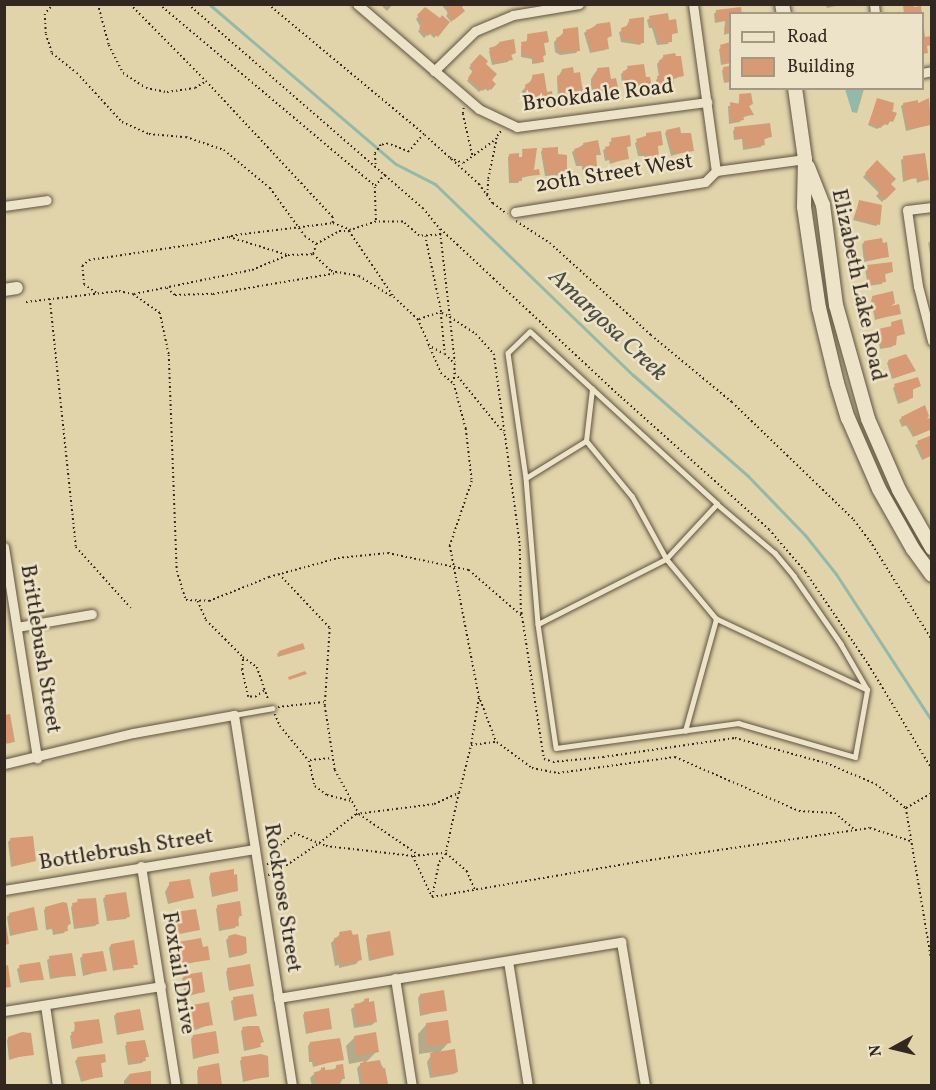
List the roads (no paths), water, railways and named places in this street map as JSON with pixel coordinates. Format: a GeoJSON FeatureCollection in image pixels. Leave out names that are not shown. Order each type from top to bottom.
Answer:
{"type":"FeatureCollection","features":[{"type":"Feature","properties":{"kind":"main road","name":"Elizabeth Lake Road"},"geometry":{"type":"LineString","coordinates":[[795,90],[805,159],[804,207],[819,308],[837,383],[848,418],[879,489],[913,549],[932,575]]}},
{"type":"Feature","properties":{"kind":"main road","name":"Elizabeth Lake Road"},"geometry":{"type":"LineString","coordinates":[[805,159],[823,205],[836,305],[868,419],[899,490],[932,548]]}},
{"type":"Feature","properties":{"kind":"street","name":"Brookdale Road"},"geometry":{"type":"LineString","coordinates":[[357,4],[479,109],[517,127],[707,102]]}},
{"type":"Feature","properties":{"kind":"street"},"geometry":{"type":"LineString","coordinates":[[434,71],[475,31],[513,15],[579,4]]}},
{"type":"Feature","properties":{"kind":"street"},"geometry":{"type":"LineString","coordinates":[[693,4],[716,171]]}},
{"type":"Feature","properties":{"kind":"street","name":"20th Street West"},"geometry":{"type":"LineString","coordinates":[[510,213],[705,182],[716,171],[805,159]]}},
{"type":"Feature","properties":{"kind":"street"},"geometry":{"type":"LineString","coordinates":[[4,206],[47,200]]}},
{"type":"Feature","properties":{"kind":"street"},"geometry":{"type":"LineString","coordinates":[[931,341],[918,286],[907,210],[932,207]]}},
{"type":"Feature","properties":{"kind":"street","name":"Brittlebush Street"},"geometry":{"type":"LineString","coordinates":[[4,547],[37,758]]}},
{"type":"Feature","properties":{"kind":"street"},"geometry":{"type":"LineString","coordinates":[[17,627],[92,615]]}},
{"type":"Feature","properties":{"kind":"street"},"geometry":{"type":"LineString","coordinates":[[4,765],[133,733],[234,716]]}},
{"type":"Feature","properties":{"kind":"street","name":"Rockrose Street"},"geometry":{"type":"LineString","coordinates":[[234,716],[292,1086]]}},
{"type":"Feature","properties":{"kind":"street","name":"Bottlebrush Street"},"geometry":{"type":"LineString","coordinates":[[4,890],[255,849]]}},
{"type":"Feature","properties":{"kind":"street","name":"Foxtail Drive"},"geometry":{"type":"LineString","coordinates":[[141,866],[176,1086]]}},
{"type":"Feature","properties":{"kind":"street"},"geometry":{"type":"LineString","coordinates":[[278,998],[621,942],[645,1086]]}},
{"type":"Feature","properties":{"kind":"street"},"geometry":{"type":"LineString","coordinates":[[508,961],[528,1086]]}},
{"type":"Feature","properties":{"kind":"street"},"geometry":{"type":"LineString","coordinates":[[394,978],[412,1086]]}},
{"type":"Feature","properties":{"kind":"street"},"geometry":{"type":"LineString","coordinates":[[4,1011],[161,986]]}},
{"type":"Feature","properties":{"kind":"street"},"geometry":{"type":"LineString","coordinates":[[45,1005],[57,1086]]}},
{"type":"Feature","properties":{"kind":"lane"},"geometry":{"type":"LineString","coordinates":[[530,332],[592,390],[774,553],[794,576],[841,644],[867,690],[855,757],[738,723],[556,748],[538,624],[526,478],[508,353],[530,332]]}},
{"type":"Feature","properties":{"kind":"lane"},"geometry":{"type":"LineString","coordinates":[[592,390],[586,441],[632,497],[666,559],[716,619],[867,690]]}},
{"type":"Feature","properties":{"kind":"lane"},"geometry":{"type":"LineString","coordinates":[[526,478],[586,441]]}},
{"type":"Feature","properties":{"kind":"lane"},"geometry":{"type":"LineString","coordinates":[[538,624],[666,559],[717,504]]}},
{"type":"Feature","properties":{"kind":"lane"},"geometry":{"type":"LineString","coordinates":[[685,730],[716,619]]}},
{"type":"Feature","properties":{"kind":"lane"},"geometry":{"type":"LineString","coordinates":[[234,716],[272,708]]}},
{"type":"Feature","properties":{"kind":"waterway","name":"Amargosa Creek"},"geometry":{"type":"LineString","coordinates":[[209,4],[396,164],[435,184],[633,375],[748,476],[805,535],[836,574],[932,721]]}}]}
